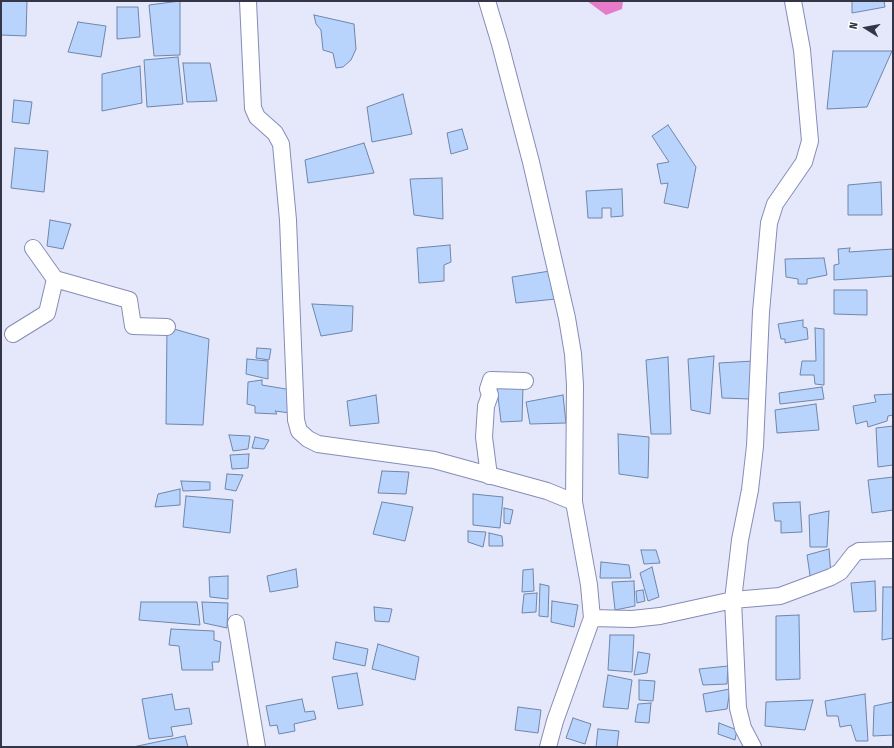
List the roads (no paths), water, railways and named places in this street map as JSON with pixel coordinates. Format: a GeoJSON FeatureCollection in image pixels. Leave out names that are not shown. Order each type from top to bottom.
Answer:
{"type":"FeatureCollection","features":[{"type":"Feature","properties":{"kind":"street"},"geometry":{"type":"LineString","coordinates":[[248,1],[253,108],[257,117],[275,133],[281,144],[288,220],[296,377],[296,420],[300,430],[308,439],[318,444],[434,460],[547,491],[574,502]]}},
{"type":"Feature","properties":{"kind":"street"},"geometry":{"type":"LineString","coordinates":[[487,1],[500,44],[531,162],[568,318],[573,354],[575,385],[574,502],[589,585],[592,618],[555,721],[548,747]]}},
{"type":"Feature","properties":{"kind":"street"},"geometry":{"type":"LineString","coordinates":[[753,747],[743,728],[738,708],[733,638],[733,600],[740,540],[750,490],[755,446],[761,312],[769,222],[775,204],[804,162],[810,141],[802,50],[793,1]]}},
{"type":"Feature","properties":{"kind":"street"},"geometry":{"type":"LineString","coordinates":[[34,248],[55,279],[129,300],[133,326],[167,328]]}},
{"type":"Feature","properties":{"kind":"street"},"geometry":{"type":"LineString","coordinates":[[13,334],[47,313],[55,279]]}},
{"type":"Feature","properties":{"kind":"street"},"geometry":{"type":"LineString","coordinates":[[489,476],[484,438],[486,406],[490,395],[488,389],[490,380],[525,381]]}},
{"type":"Feature","properties":{"kind":"street"},"geometry":{"type":"LineString","coordinates":[[592,618],[660,616],[733,600],[780,596],[831,577],[840,572],[854,554],[859,551],[893,550]]}},
{"type":"Feature","properties":{"kind":"street"},"geometry":{"type":"LineString","coordinates":[[236,623],[257,747]]}}]}
